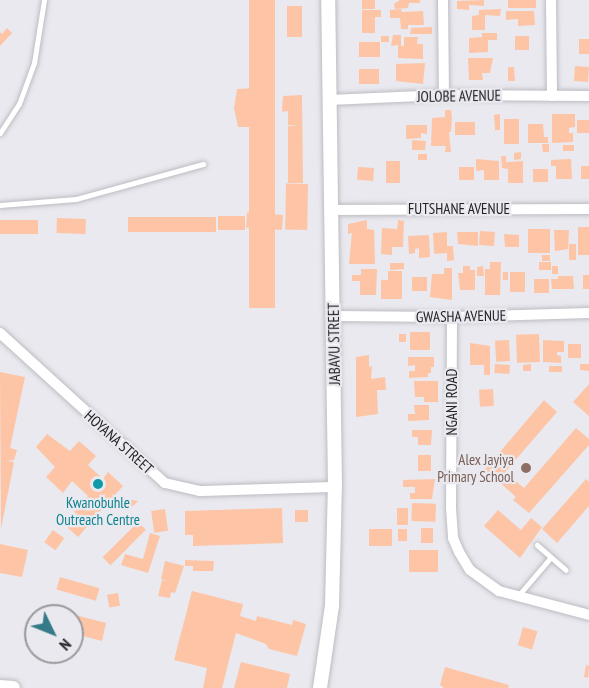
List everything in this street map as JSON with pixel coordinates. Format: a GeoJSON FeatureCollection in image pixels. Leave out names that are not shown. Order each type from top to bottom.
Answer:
{"type":"FeatureCollection","features":[{"type":"Feature","properties":{"kind":"street","name":"JABAVU STREET"},"geometry":{"type":"LineString","coordinates":[[320,688],[332,606],[335,487],[328,0]]}},
{"type":"Feature","properties":{"kind":"street"},"geometry":{"type":"LineString","coordinates":[[443,0],[444,95]]}},
{"type":"Feature","properties":{"kind":"street"},"geometry":{"type":"LineString","coordinates":[[551,0],[552,96]]}},
{"type":"Feature","properties":{"kind":"street","name":"JOLOBE AVENUE"},"geometry":{"type":"LineString","coordinates":[[329,100],[444,95],[589,96]]}},
{"type":"Feature","properties":{"kind":"street","name":"FUTSHANE AVENUE"},"geometry":{"type":"LineString","coordinates":[[330,210],[589,208]]}},
{"type":"Feature","properties":{"kind":"street","name":"GWASHA AVENUE"},"geometry":{"type":"LineString","coordinates":[[334,316],[452,317],[589,313]]}},
{"type":"Feature","properties":{"kind":"street","name":"NGANI ROAD"},"geometry":{"type":"LineString","coordinates":[[452,317],[453,538],[470,570],[499,591],[589,615]]}},
{"type":"Feature","properties":{"kind":"street","name":"HOYANA STREET"},"geometry":{"type":"LineString","coordinates":[[0,333],[165,483],[199,491],[335,487]]}},
{"type":"Feature","properties":{"kind":"street"},"geometry":{"type":"LineString","coordinates":[[0,687],[13,688]]}},
{"type":"Feature","properties":{"kind":"lane"},"geometry":{"type":"LineString","coordinates":[[0,133],[19,104],[34,63],[44,0]]}},
{"type":"Feature","properties":{"kind":"lane"},"geometry":{"type":"LineString","coordinates":[[0,205],[76,199],[203,164]]}},
{"type":"Feature","properties":{"kind":"lane"},"geometry":{"type":"LineString","coordinates":[[537,545],[566,570]]}},
{"type":"Feature","properties":{"kind":"lane"},"geometry":{"type":"LineString","coordinates":[[517,597],[551,557]]}},
{"type":"Feature","properties":{"kind":"building"},"geometry":{"type":"Polygon","coordinates":[[[249,0],[275,0],[275,308],[249,308],[249,0]]]}},
{"type":"Feature","properties":{"kind":"building"},"geometry":{"type":"Polygon","coordinates":[[[362,0],[375,0],[375,9],[362,9],[362,0]]]}},
{"type":"Feature","properties":{"kind":"building"},"geometry":{"type":"Polygon","coordinates":[[[400,0],[420,0],[420,3],[409,3],[408,8],[395,9],[394,4],[400,0]]]}},
{"type":"Feature","properties":{"kind":"building"},"geometry":{"type":"Polygon","coordinates":[[[484,0],[484,6],[469,5],[469,10],[457,9],[457,1],[484,0]]]}},
{"type":"Feature","properties":{"kind":"building"},"geometry":{"type":"Polygon","coordinates":[[[508,0],[536,0],[536,8],[508,8],[508,0]]]}},
{"type":"Feature","properties":{"kind":"building"},"geometry":{"type":"Polygon","coordinates":[[[287,6],[302,6],[302,37],[287,37],[287,6]]]}},
{"type":"Feature","properties":{"kind":"building"},"geometry":{"type":"Polygon","coordinates":[[[401,9],[402,12],[423,11],[424,25],[408,25],[408,29],[401,29],[400,18],[390,18],[390,10],[401,9]]]}},
{"type":"Feature","properties":{"kind":"building"},"geometry":{"type":"Polygon","coordinates":[[[501,9],[500,16],[485,15],[485,30],[472,30],[472,16],[479,15],[479,10],[501,9]]]}},
{"type":"Feature","properties":{"kind":"building"},"geometry":{"type":"Polygon","coordinates":[[[362,10],[381,10],[381,17],[375,17],[375,33],[362,33],[362,10]]]}},
{"type":"Feature","properties":{"kind":"building"},"geometry":{"type":"Polygon","coordinates":[[[506,11],[534,11],[535,25],[518,26],[518,19],[506,20],[506,11]]]}},
{"type":"Feature","properties":{"kind":"building"},"geometry":{"type":"Polygon","coordinates":[[[432,27],[432,34],[410,34],[411,28],[432,27]]]}},
{"type":"Feature","properties":{"kind":"building"},"geometry":{"type":"Polygon","coordinates":[[[7,28],[12,33],[0,46],[0,32],[2,34],[7,28]]]}},
{"type":"Feature","properties":{"kind":"building"},"geometry":{"type":"Polygon","coordinates":[[[482,33],[497,33],[497,40],[488,40],[488,52],[469,53],[469,38],[482,37],[482,33]]]}},
{"type":"Feature","properties":{"kind":"building"},"geometry":{"type":"Polygon","coordinates":[[[393,35],[401,35],[401,46],[404,46],[404,37],[418,37],[417,44],[423,44],[423,59],[398,58],[398,45],[391,46],[393,35]]]}},
{"type":"Feature","properties":{"kind":"building"},"geometry":{"type":"Polygon","coordinates":[[[381,36],[389,36],[389,42],[381,42],[381,36]]]}},
{"type":"Feature","properties":{"kind":"building"},"geometry":{"type":"Polygon","coordinates":[[[515,36],[529,36],[529,50],[515,50],[515,36]]]}},
{"type":"Feature","properties":{"kind":"building"},"geometry":{"type":"Polygon","coordinates":[[[579,39],[589,39],[589,54],[579,54],[579,39]]]}},
{"type":"Feature","properties":{"kind":"building"},"geometry":{"type":"Polygon","coordinates":[[[359,42],[380,42],[380,57],[359,57],[359,42]]]}},
{"type":"Feature","properties":{"kind":"building"},"geometry":{"type":"Polygon","coordinates":[[[468,58],[493,58],[490,73],[482,73],[483,80],[469,80],[468,58]]]}},
{"type":"Feature","properties":{"kind":"building"},"geometry":{"type":"Polygon","coordinates":[[[425,63],[423,84],[396,81],[396,64],[425,63]]]}},
{"type":"Feature","properties":{"kind":"building"},"geometry":{"type":"Polygon","coordinates":[[[575,66],[589,67],[588,82],[574,81],[575,66]]]}},
{"type":"Feature","properties":{"kind":"building"},"geometry":{"type":"Polygon","coordinates":[[[508,67],[514,67],[515,81],[508,81],[508,67]]]}},
{"type":"Feature","properties":{"kind":"building"},"geometry":{"type":"Polygon","coordinates":[[[359,69],[379,69],[379,84],[359,84],[359,69]]]}},
{"type":"Feature","properties":{"kind":"building"},"geometry":{"type":"Polygon","coordinates":[[[257,88],[260,115],[257,115],[257,127],[238,127],[234,108],[237,89],[257,88]]]}},
{"type":"Feature","properties":{"kind":"building"},"geometry":{"type":"Polygon","coordinates":[[[302,95],[303,183],[288,183],[288,126],[299,125],[288,125],[288,111],[282,112],[283,96],[302,95]]]}},
{"type":"Feature","properties":{"kind":"building"},"geometry":{"type":"Polygon","coordinates":[[[445,110],[451,110],[452,117],[451,132],[449,132],[451,152],[445,152],[446,146],[431,146],[432,118],[445,117],[445,110]]]}},
{"type":"Feature","properties":{"kind":"building"},"geometry":{"type":"Polygon","coordinates":[[[500,114],[500,130],[495,130],[494,115],[500,114]]]}},
{"type":"Feature","properties":{"kind":"building"},"geometry":{"type":"Polygon","coordinates":[[[552,114],[575,114],[575,127],[569,128],[569,133],[573,133],[573,142],[552,143],[552,114]]]}},
{"type":"Feature","properties":{"kind":"building"},"geometry":{"type":"Polygon","coordinates":[[[504,119],[519,119],[519,144],[504,144],[504,119]]]}},
{"type":"Feature","properties":{"kind":"building"},"geometry":{"type":"Polygon","coordinates":[[[577,120],[589,120],[589,133],[577,133],[577,120]]]}},
{"type":"Feature","properties":{"kind":"building"},"geometry":{"type":"Polygon","coordinates":[[[455,122],[475,122],[475,135],[455,135],[455,122]]]}},
{"type":"Feature","properties":{"kind":"building"},"geometry":{"type":"Polygon","coordinates":[[[528,124],[543,124],[544,137],[548,137],[548,143],[528,143],[528,124]]]}},
{"type":"Feature","properties":{"kind":"building"},"geometry":{"type":"Polygon","coordinates":[[[406,125],[427,125],[427,134],[421,133],[421,138],[406,139],[406,125]]]}},
{"type":"Feature","properties":{"kind":"building"},"geometry":{"type":"Polygon","coordinates":[[[412,140],[426,141],[425,150],[412,150],[412,140]]]}},
{"type":"Feature","properties":{"kind":"building"},"geometry":{"type":"Polygon","coordinates":[[[542,144],[549,144],[549,152],[543,152],[542,144]]]}},
{"type":"Feature","properties":{"kind":"building"},"geometry":{"type":"Polygon","coordinates":[[[563,145],[574,145],[574,151],[563,151],[563,145]]]}},
{"type":"Feature","properties":{"kind":"building"},"geometry":{"type":"Polygon","coordinates":[[[521,152],[521,159],[514,160],[514,153],[521,152]]]}},
{"type":"Feature","properties":{"kind":"building"},"geometry":{"type":"Polygon","coordinates":[[[418,154],[427,154],[427,160],[418,160],[418,154]]]}},
{"type":"Feature","properties":{"kind":"building"},"geometry":{"type":"Polygon","coordinates":[[[501,156],[506,156],[506,162],[523,161],[523,183],[508,183],[508,169],[502,168],[501,156]]]}},
{"type":"Feature","properties":{"kind":"building"},"geometry":{"type":"Polygon","coordinates":[[[476,159],[499,161],[499,180],[484,180],[484,170],[476,171],[476,159]]]}},
{"type":"Feature","properties":{"kind":"building"},"geometry":{"type":"Polygon","coordinates":[[[571,159],[572,179],[556,179],[556,166],[551,166],[551,160],[571,159]]]}},
{"type":"Feature","properties":{"kind":"building"},"geometry":{"type":"Polygon","coordinates":[[[386,161],[400,161],[400,183],[386,183],[386,161]]]}},
{"type":"Feature","properties":{"kind":"building"},"geometry":{"type":"Polygon","coordinates":[[[581,166],[589,166],[589,179],[581,179],[581,166]]]}},
{"type":"Feature","properties":{"kind":"building"},"geometry":{"type":"Polygon","coordinates":[[[358,167],[374,168],[373,181],[357,180],[358,167]]]}},
{"type":"Feature","properties":{"kind":"building"},"geometry":{"type":"Polygon","coordinates":[[[459,167],[474,167],[474,180],[459,180],[459,167]]]}},
{"type":"Feature","properties":{"kind":"building"},"geometry":{"type":"Polygon","coordinates":[[[533,169],[548,169],[548,182],[533,182],[533,169]]]}},
{"type":"Feature","properties":{"kind":"building"},"geometry":{"type":"Polygon","coordinates":[[[286,184],[308,184],[307,230],[285,230],[286,184]]]}},
{"type":"Feature","properties":{"kind":"building"},"geometry":{"type":"Polygon","coordinates":[[[247,212],[283,215],[282,230],[246,227],[247,212]]]}},
{"type":"Feature","properties":{"kind":"building"},"geometry":{"type":"Polygon","coordinates":[[[218,216],[245,216],[245,230],[218,230],[218,216]]]}},
{"type":"Feature","properties":{"kind":"building"},"geometry":{"type":"Polygon","coordinates":[[[128,217],[216,217],[216,232],[128,232],[128,217]]]}},
{"type":"Feature","properties":{"kind":"building"},"geometry":{"type":"Polygon","coordinates":[[[57,218],[86,219],[85,234],[56,233],[57,218]]]}},
{"type":"Feature","properties":{"kind":"building"},"geometry":{"type":"Polygon","coordinates":[[[0,220],[38,220],[38,234],[0,234],[0,220]]]}},
{"type":"Feature","properties":{"kind":"building"},"geometry":{"type":"Polygon","coordinates":[[[367,220],[367,229],[374,230],[375,264],[349,264],[352,233],[348,234],[348,224],[367,220]]]}},
{"type":"Feature","properties":{"kind":"building"},"geometry":{"type":"Polygon","coordinates":[[[398,220],[404,221],[403,247],[392,247],[392,255],[381,254],[382,228],[397,229],[398,220]]]}},
{"type":"Feature","properties":{"kind":"building"},"geometry":{"type":"Polygon","coordinates":[[[578,227],[589,227],[589,255],[578,255],[578,227]]]}},
{"type":"Feature","properties":{"kind":"building"},"geometry":{"type":"Polygon","coordinates":[[[528,229],[550,229],[550,253],[528,253],[528,229]]]}},
{"type":"Feature","properties":{"kind":"building"},"geometry":{"type":"Polygon","coordinates":[[[554,230],[569,230],[568,249],[555,251],[554,230]]]}},
{"type":"Feature","properties":{"kind":"building"},"geometry":{"type":"Polygon","coordinates":[[[480,231],[495,232],[494,246],[479,245],[480,231]]]}},
{"type":"Feature","properties":{"kind":"building"},"geometry":{"type":"Polygon","coordinates":[[[447,232],[447,246],[453,246],[454,260],[447,261],[447,253],[434,254],[433,233],[447,232]]]}},
{"type":"Feature","properties":{"kind":"building"},"geometry":{"type":"Polygon","coordinates":[[[457,232],[478,232],[478,246],[458,244],[457,232]]]}},
{"type":"Feature","properties":{"kind":"building"},"geometry":{"type":"Polygon","coordinates":[[[504,234],[519,235],[519,247],[505,247],[504,234]]]}},
{"type":"Feature","properties":{"kind":"building"},"geometry":{"type":"Polygon","coordinates":[[[429,235],[430,257],[419,258],[419,248],[415,249],[415,253],[409,254],[408,236],[429,235]]]}},
{"type":"Feature","properties":{"kind":"building"},"geometry":{"type":"Polygon","coordinates":[[[569,244],[576,244],[576,260],[569,260],[569,244]]]}},
{"type":"Feature","properties":{"kind":"building"},"geometry":{"type":"Polygon","coordinates":[[[542,255],[550,255],[550,261],[542,261],[542,255]]]}},
{"type":"Feature","properties":{"kind":"building"},"geometry":{"type":"Polygon","coordinates":[[[490,262],[501,262],[500,295],[485,295],[485,269],[490,269],[490,262]]]}},
{"type":"Feature","properties":{"kind":"building"},"geometry":{"type":"Polygon","coordinates":[[[539,262],[551,262],[551,270],[539,270],[539,262]]]}},
{"type":"Feature","properties":{"kind":"building"},"geometry":{"type":"Polygon","coordinates":[[[390,263],[404,263],[404,269],[390,270],[390,263]]]}},
{"type":"Feature","properties":{"kind":"building"},"geometry":{"type":"Polygon","coordinates":[[[463,266],[470,266],[470,270],[475,270],[475,290],[460,290],[458,273],[463,273],[463,266]]]}},
{"type":"Feature","properties":{"kind":"building"},"geometry":{"type":"Polygon","coordinates":[[[483,266],[484,276],[477,276],[477,267],[483,266]]]}},
{"type":"Feature","properties":{"kind":"building"},"geometry":{"type":"Polygon","coordinates":[[[552,266],[558,266],[558,274],[552,274],[552,266]]]}},
{"type":"Feature","properties":{"kind":"building"},"geometry":{"type":"Polygon","coordinates":[[[444,268],[452,268],[452,300],[430,297],[432,274],[444,274],[444,268]]]}},
{"type":"Feature","properties":{"kind":"building"},"geometry":{"type":"Polygon","coordinates":[[[361,269],[377,269],[376,295],[360,295],[360,281],[352,281],[352,275],[361,275],[361,269]]]}},
{"type":"Feature","properties":{"kind":"building"},"geometry":{"type":"Polygon","coordinates":[[[388,271],[402,271],[402,299],[381,299],[381,280],[388,280],[388,271]]]}},
{"type":"Feature","properties":{"kind":"building"},"geometry":{"type":"Polygon","coordinates":[[[503,272],[508,272],[508,280],[503,280],[503,272]]]}},
{"type":"Feature","properties":{"kind":"building"},"geometry":{"type":"Polygon","coordinates":[[[510,272],[525,272],[525,292],[510,292],[510,272]]]}},
{"type":"Feature","properties":{"kind":"building"},"geometry":{"type":"Polygon","coordinates":[[[583,275],[589,275],[589,289],[583,289],[583,275]]]}},
{"type":"Feature","properties":{"kind":"building"},"geometry":{"type":"Polygon","coordinates":[[[558,276],[573,276],[574,289],[552,289],[551,279],[558,279],[558,276]]]}},
{"type":"Feature","properties":{"kind":"building"},"geometry":{"type":"Polygon","coordinates":[[[412,277],[427,277],[427,291],[412,291],[412,277]]]}},
{"type":"Feature","properties":{"kind":"building"},"geometry":{"type":"Polygon","coordinates":[[[534,279],[549,279],[549,293],[534,293],[534,279]]]}},
{"type":"Feature","properties":{"kind":"building"},"geometry":{"type":"Polygon","coordinates":[[[410,332],[430,332],[430,350],[410,350],[410,332]]]}},
{"type":"Feature","properties":{"kind":"building"},"geometry":{"type":"Polygon","coordinates":[[[399,334],[406,334],[406,342],[399,342],[399,334]]]}},
{"type":"Feature","properties":{"kind":"building"},"geometry":{"type":"Polygon","coordinates":[[[539,334],[540,362],[517,363],[516,335],[539,334]]]}},
{"type":"Feature","properties":{"kind":"building"},"geometry":{"type":"Polygon","coordinates":[[[509,340],[510,361],[496,362],[495,341],[509,340]]]}},
{"type":"Feature","properties":{"kind":"building"},"geometry":{"type":"Polygon","coordinates":[[[543,340],[564,341],[564,352],[557,352],[557,355],[561,356],[561,363],[543,362],[543,340]]]}},
{"type":"Feature","properties":{"kind":"building"},"geometry":{"type":"Polygon","coordinates":[[[470,343],[490,346],[490,375],[484,375],[484,365],[470,365],[470,343]]]}},
{"type":"Feature","properties":{"kind":"building"},"geometry":{"type":"Polygon","coordinates":[[[568,344],[581,344],[581,358],[568,358],[568,344]]]}},
{"type":"Feature","properties":{"kind":"building"},"geometry":{"type":"Polygon","coordinates":[[[369,355],[369,367],[372,366],[371,379],[385,377],[386,390],[377,390],[378,414],[356,417],[356,357],[369,355]]]}},
{"type":"Feature","properties":{"kind":"building"},"geometry":{"type":"Polygon","coordinates":[[[408,357],[434,357],[434,367],[431,367],[428,377],[409,378],[409,371],[415,371],[415,365],[408,366],[408,357]]]}},
{"type":"Feature","properties":{"kind":"building"},"geometry":{"type":"Polygon","coordinates":[[[495,364],[510,365],[509,374],[494,373],[495,364]]]}},
{"type":"Feature","properties":{"kind":"building"},"geometry":{"type":"Polygon","coordinates":[[[531,364],[531,371],[523,371],[523,365],[531,364]]]}},
{"type":"Feature","properties":{"kind":"building"},"geometry":{"type":"Polygon","coordinates":[[[580,364],[589,364],[589,371],[580,370],[580,364]]]}},
{"type":"Feature","properties":{"kind":"building"},"geometry":{"type":"Polygon","coordinates":[[[549,366],[562,366],[562,372],[549,372],[549,366]]]}},
{"type":"Feature","properties":{"kind":"building"},"geometry":{"type":"Polygon","coordinates":[[[0,372],[25,377],[10,448],[17,450],[14,460],[7,461],[14,462],[1,529],[0,372]]]}},
{"type":"Feature","properties":{"kind":"building"},"geometry":{"type":"Polygon","coordinates":[[[414,381],[438,381],[438,402],[424,402],[424,397],[415,397],[414,381]]]}},
{"type":"Feature","properties":{"kind":"building"},"geometry":{"type":"Polygon","coordinates":[[[589,384],[589,416],[573,402],[589,384]]]}},
{"type":"Feature","properties":{"kind":"building"},"geometry":{"type":"Polygon","coordinates":[[[493,389],[494,406],[480,407],[479,390],[493,389]]]}},
{"type":"Feature","properties":{"kind":"building"},"geometry":{"type":"Polygon","coordinates":[[[544,400],[557,412],[505,472],[524,488],[576,428],[589,439],[589,445],[529,513],[513,500],[516,497],[497,480],[494,484],[482,473],[544,400]]]}},
{"type":"Feature","properties":{"kind":"building"},"geometry":{"type":"Polygon","coordinates":[[[414,405],[429,405],[429,420],[408,421],[408,414],[415,414],[414,405]]]}},
{"type":"Feature","properties":{"kind":"building"},"geometry":{"type":"Polygon","coordinates":[[[412,430],[432,430],[431,445],[418,445],[418,437],[412,437],[412,430]]]}},
{"type":"Feature","properties":{"kind":"building","name":"Kwanobuhle Outreach Centre"},"geometry":{"type":"Polygon","coordinates":[[[47,434],[70,451],[79,441],[96,456],[88,465],[103,479],[108,472],[123,486],[113,497],[138,501],[133,506],[102,509],[78,537],[66,526],[77,514],[74,512],[88,496],[72,481],[63,493],[46,477],[55,467],[36,447],[47,434]]]}},
{"type":"Feature","properties":{"kind":"building"},"geometry":{"type":"Polygon","coordinates":[[[418,455],[431,455],[431,471],[418,471],[418,455]]]}},
{"type":"Feature","properties":{"kind":"building"},"geometry":{"type":"Polygon","coordinates":[[[435,479],[432,499],[410,499],[410,493],[415,493],[415,487],[403,487],[403,480],[435,479]]]}},
{"type":"Feature","properties":{"kind":"building"},"geometry":{"type":"Polygon","coordinates":[[[586,479],[589,482],[589,506],[557,543],[542,529],[586,479]]]}},
{"type":"Feature","properties":{"kind":"building"},"geometry":{"type":"Polygon","coordinates":[[[412,503],[436,504],[435,522],[411,521],[412,503]]]}},
{"type":"Feature","properties":{"kind":"building"},"geometry":{"type":"Polygon","coordinates":[[[282,508],[283,543],[193,546],[193,535],[185,535],[185,511],[282,508]]]}},
{"type":"Feature","properties":{"kind":"building"},"geometry":{"type":"Polygon","coordinates":[[[397,508],[408,508],[408,525],[397,525],[397,508]]]}},
{"type":"Feature","properties":{"kind":"building"},"geometry":{"type":"Polygon","coordinates":[[[165,509],[168,531],[154,533],[151,511],[165,509]]]}},
{"type":"Feature","properties":{"kind":"building"},"geometry":{"type":"Polygon","coordinates":[[[295,510],[308,510],[308,522],[295,522],[295,510]]]}},
{"type":"Feature","properties":{"kind":"building"},"geometry":{"type":"Polygon","coordinates":[[[498,510],[521,530],[531,518],[542,527],[520,558],[484,526],[498,510]]]}},
{"type":"Feature","properties":{"kind":"building"},"geometry":{"type":"Polygon","coordinates":[[[138,522],[146,530],[110,565],[103,557],[138,522]]]}},
{"type":"Feature","properties":{"kind":"building"},"geometry":{"type":"Polygon","coordinates":[[[421,528],[433,528],[433,543],[421,543],[421,528]]]}},
{"type":"Feature","properties":{"kind":"building"},"geometry":{"type":"Polygon","coordinates":[[[369,529],[392,529],[392,546],[369,546],[369,529]]]}},
{"type":"Feature","properties":{"kind":"building"},"geometry":{"type":"Polygon","coordinates":[[[398,529],[407,529],[407,541],[398,541],[398,529]]]}},
{"type":"Feature","properties":{"kind":"building"},"geometry":{"type":"Polygon","coordinates":[[[53,530],[64,538],[56,550],[44,542],[53,530]]]}},
{"type":"Feature","properties":{"kind":"building"},"geometry":{"type":"Polygon","coordinates":[[[150,533],[160,536],[148,573],[121,565],[125,554],[143,559],[150,533]]]}},
{"type":"Feature","properties":{"kind":"building"},"geometry":{"type":"Polygon","coordinates":[[[0,544],[28,550],[22,577],[0,573],[0,544]]]}},
{"type":"Feature","properties":{"kind":"building"},"geometry":{"type":"Polygon","coordinates":[[[409,550],[438,550],[438,572],[409,572],[409,550]]]}},
{"type":"Feature","properties":{"kind":"building"},"geometry":{"type":"Polygon","coordinates":[[[185,560],[214,561],[213,571],[193,571],[193,566],[185,566],[185,560]]]}},
{"type":"Feature","properties":{"kind":"building"},"geometry":{"type":"Polygon","coordinates":[[[165,561],[184,566],[175,593],[171,592],[170,598],[158,596],[162,580],[168,581],[161,579],[165,561]]]}},
{"type":"Feature","properties":{"kind":"building"},"geometry":{"type":"Polygon","coordinates":[[[60,577],[99,588],[96,601],[56,589],[60,577]]]}},
{"type":"Feature","properties":{"kind":"building"},"geometry":{"type":"Polygon","coordinates":[[[192,591],[243,604],[240,616],[256,621],[257,616],[292,625],[293,620],[306,624],[297,656],[269,649],[266,644],[236,633],[222,688],[203,688],[207,668],[174,660],[192,591]]]}},
{"type":"Feature","properties":{"kind":"building"},"geometry":{"type":"Polygon","coordinates":[[[118,593],[120,606],[109,608],[107,595],[118,593]]]}},
{"type":"Feature","properties":{"kind":"building"},"geometry":{"type":"Polygon","coordinates":[[[84,617],[106,623],[102,641],[84,636],[84,617]]]}},
{"type":"Feature","properties":{"kind":"building"},"geometry":{"type":"Polygon","coordinates":[[[523,627],[537,631],[532,649],[518,645],[523,627]]]}},
{"type":"Feature","properties":{"kind":"building"},"geometry":{"type":"Polygon","coordinates":[[[241,662],[290,674],[287,688],[234,688],[241,662]]]}},
{"type":"Feature","properties":{"kind":"building"},"geometry":{"type":"Polygon","coordinates":[[[586,665],[589,666],[588,678],[584,677],[586,665]]]}},
{"type":"Feature","properties":{"kind":"building"},"geometry":{"type":"Polygon","coordinates":[[[445,667],[509,685],[508,688],[444,688],[440,685],[445,667]]]}},
{"type":"Feature","properties":{"kind":"place","name":"Alex Jayiya Primary School"},"geometry":{"type":"Point","coordinates":[526,468]}},
{"type":"Feature","properties":{"kind":"place","name":"Kwanobuhle Outreach Centre"},"geometry":{"type":"Point","coordinates":[98,484]}}]}
